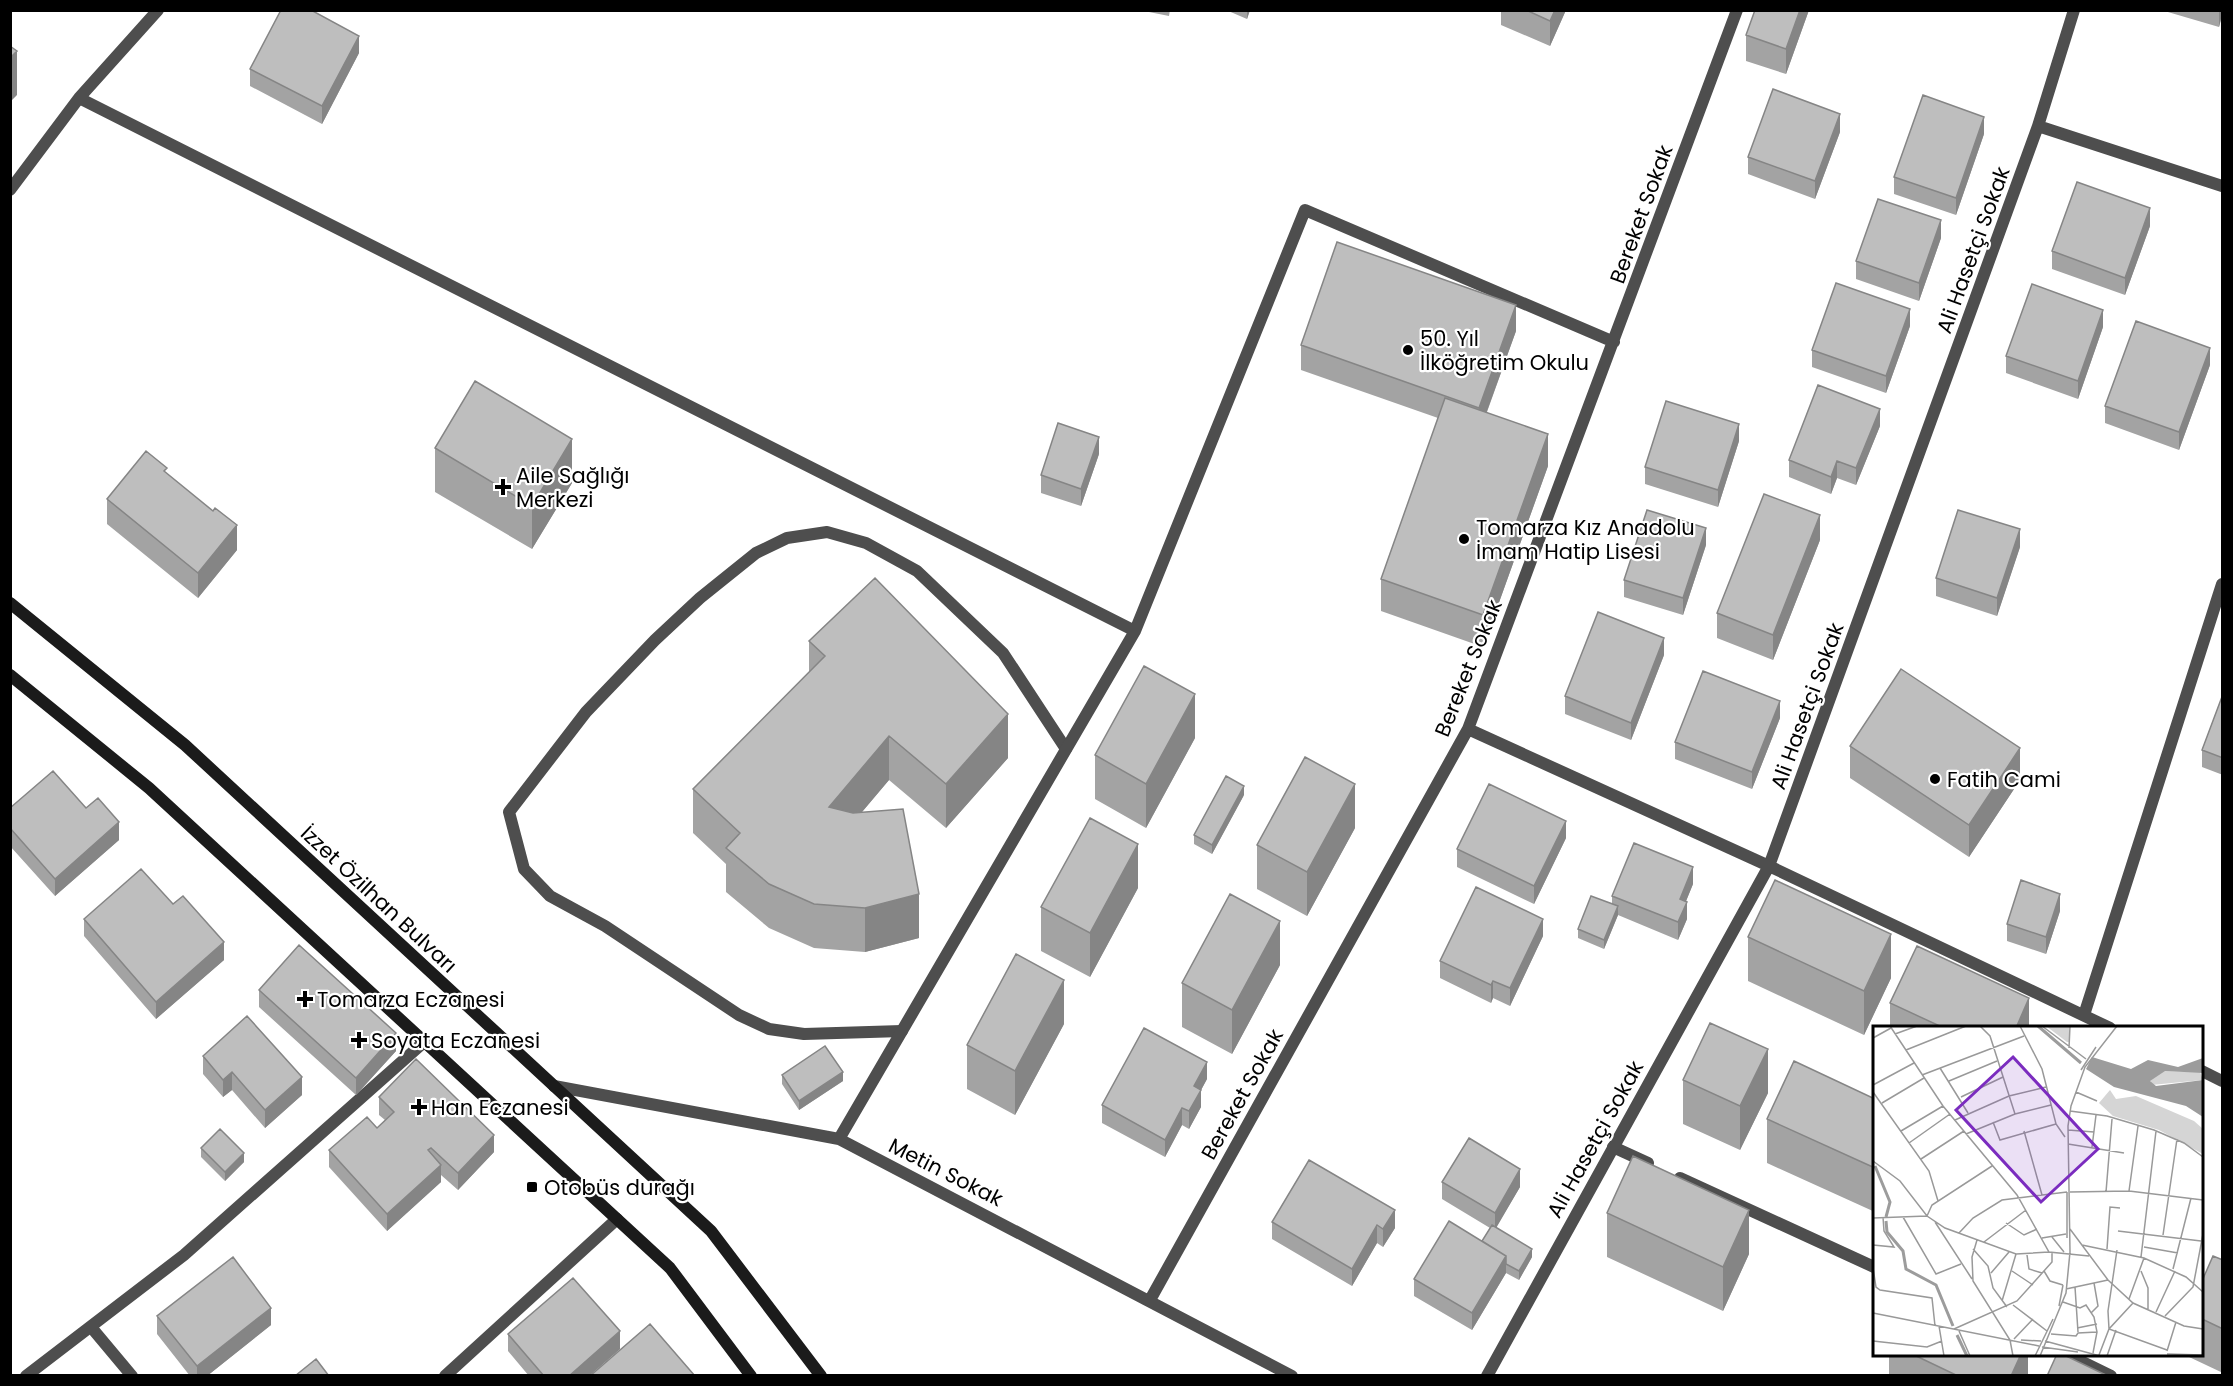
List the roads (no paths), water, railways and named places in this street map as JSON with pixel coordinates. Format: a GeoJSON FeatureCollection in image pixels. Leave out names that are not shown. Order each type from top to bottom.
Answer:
{"type":"FeatureCollection","features":[{"type":"Feature","properties":{"kind":"main road","name":"İzzet Özilhan Bulvarı"},"geometry":{"type":"LineString","coordinates":[[10,603],[185,745],[711,1231],[821,1376]]}},
{"type":"Feature","properties":{"kind":"main road"},"geometry":{"type":"LineString","coordinates":[[10,675],[149,788],[670,1268],[751,1376]]}},
{"type":"Feature","properties":{"kind":"street"},"geometry":{"type":"LineString","coordinates":[[10,190],[79,98],[158,10]]}},
{"type":"Feature","properties":{"kind":"street","name":"Bereket Sokak"},"geometry":{"type":"LineString","coordinates":[[1150,1300],[1468,729],[1737,10]]}},
{"type":"Feature","properties":{"kind":"street","name":"Ali Hasetçi Sokak"},"geometry":{"type":"LineString","coordinates":[[1487,1376],[1769,866],[2038,126],[2074,10]]}},
{"type":"Feature","properties":{"kind":"street"},"geometry":{"type":"LineString","coordinates":[[79,98],[1135,631]]}},
{"type":"Feature","properties":{"kind":"street"},"geometry":{"type":"LineString","coordinates":[[2038,126],[2223,186]]}},
{"type":"Feature","properties":{"kind":"street"},"geometry":{"type":"LineString","coordinates":[[839,1139],[1135,631],[1305,210],[1614,342]]}},
{"type":"Feature","properties":{"kind":"street"},"geometry":{"type":"LineString","coordinates":[[902,1030],[804,1034],[769,1029],[739,1015],[605,926],[550,896],[524,869],[509,812],[586,712],[655,640],[700,598],[756,553],[787,538],[826,532],[867,543],[917,571],[1003,653],[1066,749]]}},
{"type":"Feature","properties":{"kind":"street"},"geometry":{"type":"LineString","coordinates":[[2084,1016],[2223,584]]}},
{"type":"Feature","properties":{"kind":"street"},"geometry":{"type":"LineString","coordinates":[[1468,729],[1769,866],[2106,1026]]}},
{"type":"Feature","properties":{"kind":"street"},"geometry":{"type":"LineString","coordinates":[[26,1376],[184,1255],[424,1042]]}},
{"type":"Feature","properties":{"kind":"street"},"geometry":{"type":"LineString","coordinates":[[2203,1071],[2223,1081]]}},
{"type":"Feature","properties":{"kind":"street","name":"Metin Sokak"},"geometry":{"type":"LineString","coordinates":[[554,1086],[839,1139],[1292,1376]]}},
{"type":"Feature","properties":{"kind":"street"},"geometry":{"type":"LineString","coordinates":[[1613,1147],[1873,1266]]}},
{"type":"Feature","properties":{"kind":"street"},"geometry":{"type":"LineString","coordinates":[[445,1376],[616,1220]]}},
{"type":"Feature","properties":{"kind":"street"},"geometry":{"type":"LineString","coordinates":[[91,1327],[132,1376]]}},
{"type":"Feature","properties":{"kind":"street"},"geometry":{"type":"LineString","coordinates":[[2070,1356],[2111,1376]]}},
{"type":"Feature","properties":{"kind":"place","name":"50. Yıl İlköğretim Okulu"},"geometry":{"type":"Point","coordinates":[1408,350]}},
{"type":"Feature","properties":{"kind":"place","name":"Aile Sağlığı Merkezi"},"geometry":{"type":"Point","coordinates":[503,487]}},
{"type":"Feature","properties":{"kind":"place","name":"Tomarza Kız Anadolu İmam Hatip Lisesi"},"geometry":{"type":"Point","coordinates":[1464,539]}},
{"type":"Feature","properties":{"kind":"place","name":"Fatih Cami"},"geometry":{"type":"Point","coordinates":[1935,779]}},
{"type":"Feature","properties":{"kind":"place","name":"Tomarza Eczanesi"},"geometry":{"type":"Point","coordinates":[305,999]}},
{"type":"Feature","properties":{"kind":"place","name":"Soyata Eczanesi"},"geometry":{"type":"Point","coordinates":[359,1040]}},
{"type":"Feature","properties":{"kind":"place","name":"Han Eczanesi"},"geometry":{"type":"Point","coordinates":[419,1107]}},
{"type":"Feature","properties":{"kind":"place","name":"Otobüs durağı"},"geometry":{"type":"Point","coordinates":[532,1187]}}]}
